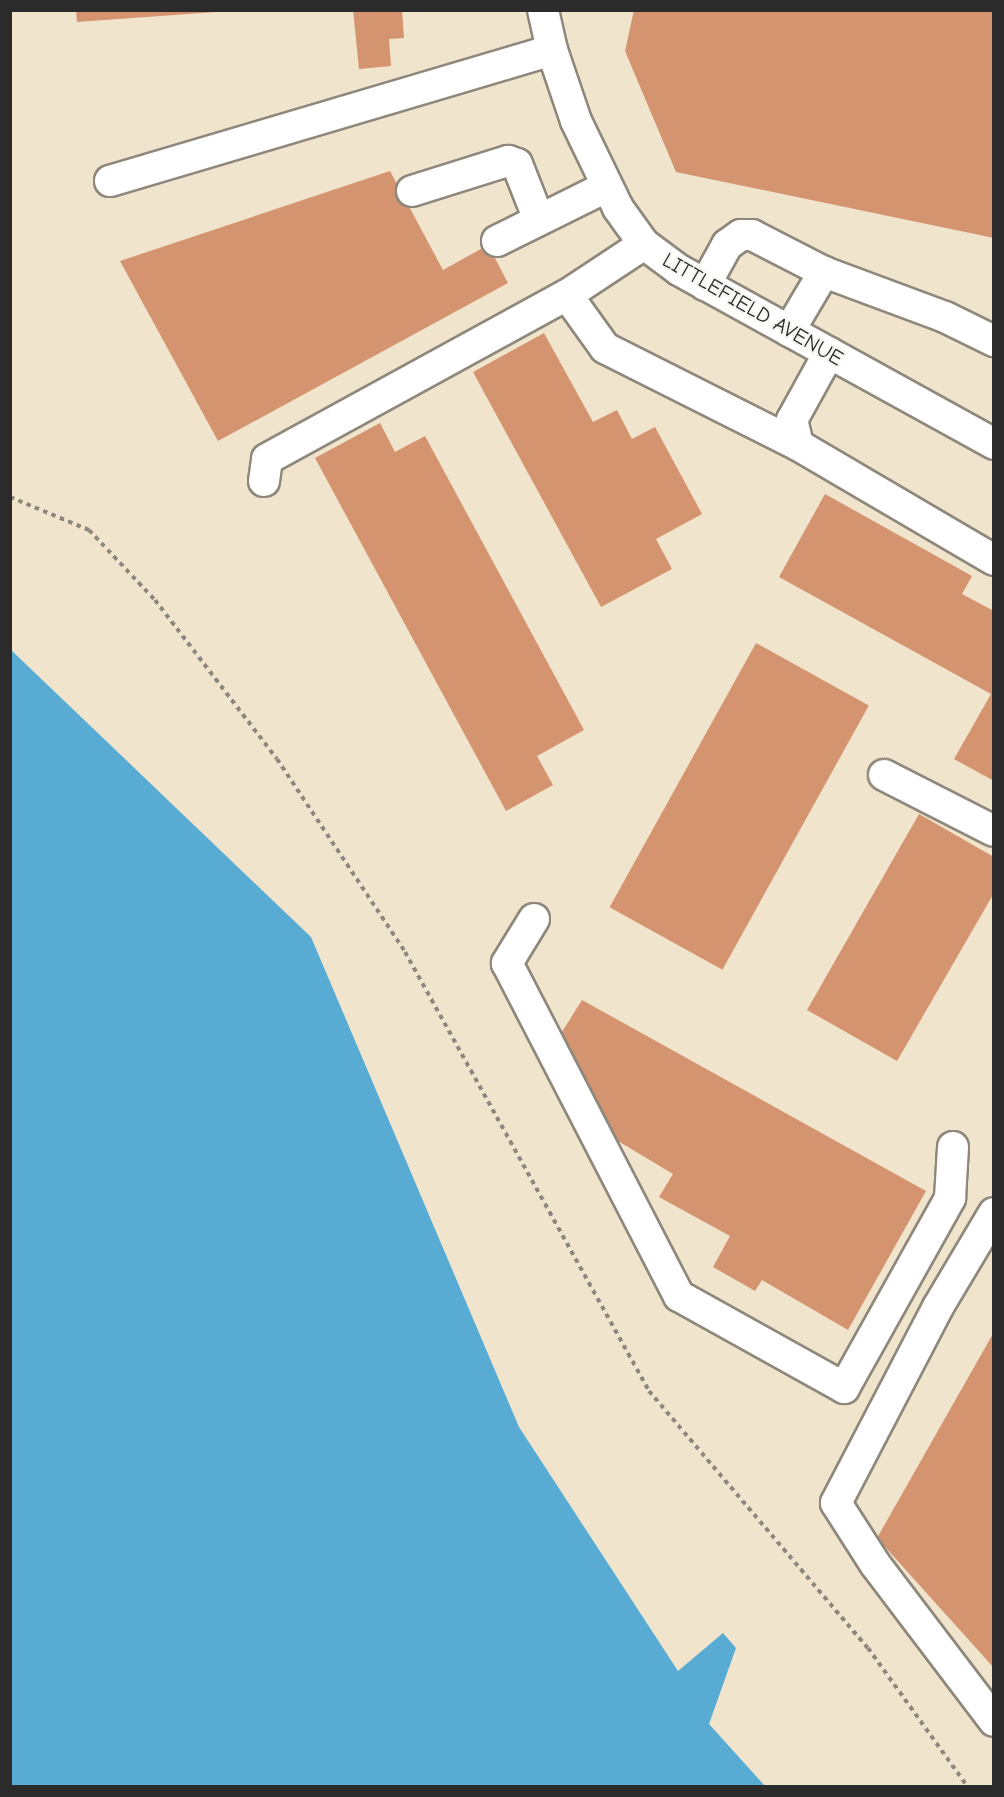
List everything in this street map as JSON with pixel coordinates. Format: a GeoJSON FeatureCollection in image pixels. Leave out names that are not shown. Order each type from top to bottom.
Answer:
{"type":"FeatureCollection","features":[{"type":"Feature","properties":{"kind":"street","name":"LITTLEFIELD AVENUE"},"geometry":{"type":"LineString","coordinates":[[543,10],[552,50],[576,121],[606,187],[644,244],[705,285],[993,444]]}},
{"type":"Feature","properties":{"kind":"street"},"geometry":{"type":"LineString","coordinates":[[110,181],[552,50]]}},
{"type":"Feature","properties":{"kind":"street"},"geometry":{"type":"LineString","coordinates":[[412,190],[508,161],[517,164],[539,220]]}},
{"type":"Feature","properties":{"kind":"street"},"geometry":{"type":"LineString","coordinates":[[498,241],[606,187]]}},
{"type":"Feature","properties":{"kind":"street"},"geometry":{"type":"LineString","coordinates":[[705,285],[727,245],[741,235],[753,235],[824,272],[945,316],[993,341]]}},
{"type":"Feature","properties":{"kind":"street"},"geometry":{"type":"LineString","coordinates":[[264,481],[267,459],[567,295],[644,244]]}},
{"type":"Feature","properties":{"kind":"street"},"geometry":{"type":"LineString","coordinates":[[789,331],[824,272]]}},
{"type":"Feature","properties":{"kind":"street"},"geometry":{"type":"LineString","coordinates":[[567,295],[605,348],[798,445],[993,560]]}},
{"type":"Feature","properties":{"kind":"street"},"geometry":{"type":"LineString","coordinates":[[798,445],[792,420],[829,353]]}},
{"type":"Feature","properties":{"kind":"street"},"geometry":{"type":"LineString","coordinates":[[884,775],[993,831]]}},
{"type":"Feature","properties":{"kind":"street"},"geometry":{"type":"LineString","coordinates":[[534,919],[507,963],[679,1296],[844,1388],[950,1198],[953,1147]]}},
{"type":"Feature","properties":{"kind":"street"},"geometry":{"type":"LineString","coordinates":[[993,1213],[938,1307],[836,1503],[875,1564],[993,1721]]}},
{"type":"Feature","properties":{"kind":"path"},"geometry":{"type":"LineString","coordinates":[[12,499],[89,530],[155,600],[277,759],[405,951],[649,1391],[868,1647],[967,1786]]}},
{"type":"Feature","properties":{"kind":"water"},"geometry":{"type":"Polygon","coordinates":[[[10,649],[311,937],[519,1427],[678,1671],[723,1633],[736,1648],[709,1724],[765,1786],[11,1786],[10,649]]]}},
{"type":"Feature","properties":{"kind":"building"},"geometry":{"type":"Polygon","coordinates":[[[76,10],[216,10],[216,12],[77,22],[76,10]]]}},
{"type":"Feature","properties":{"kind":"building"},"geometry":{"type":"Polygon","coordinates":[[[353,10],[402,10],[404,38],[389,39],[391,66],[359,69],[353,10]]]}},
{"type":"Feature","properties":{"kind":"building"},"geometry":{"type":"Polygon","coordinates":[[[634,10],[994,10],[994,238],[676,172],[625,51],[634,10]]]}},
{"type":"Feature","properties":{"kind":"building"},"geometry":{"type":"Polygon","coordinates":[[[390,171],[443,270],[488,245],[508,283],[218,441],[120,261],[390,171]]]}},
{"type":"Feature","properties":{"kind":"building"},"geometry":{"type":"Polygon","coordinates":[[[544,333],[593,422],[617,410],[632,439],[655,427],[702,514],[656,539],[672,569],[601,607],[473,372],[544,333]]]}},
{"type":"Feature","properties":{"kind":"building"},"geometry":{"type":"Polygon","coordinates":[[[380,423],[395,452],[425,436],[584,730],[537,756],[553,785],[506,811],[315,458],[380,423]]]}},
{"type":"Feature","properties":{"kind":"building"},"geometry":{"type":"Polygon","coordinates":[[[825,494],[972,576],[962,594],[994,611],[994,781],[954,759],[991,694],[779,577],[825,494]]]}},
{"type":"Feature","properties":{"kind":"building"},"geometry":{"type":"Polygon","coordinates":[[[756,643],[869,706],[722,970],[610,907],[756,643]]]}},
{"type":"Feature","properties":{"kind":"building"},"geometry":{"type":"Polygon","coordinates":[[[919,814],[994,857],[994,893],[897,1061],[807,1010],[919,814]]]}},
{"type":"Feature","properties":{"kind":"building"},"geometry":{"type":"Polygon","coordinates":[[[582,1000],[926,1191],[848,1330],[762,1280],[755,1291],[713,1267],[730,1236],[659,1197],[673,1174],[618,1141],[560,1035],[582,1000]]]}},
{"type":"Feature","properties":{"kind":"building"},"geometry":{"type":"Polygon","coordinates":[[[994,1332],[994,1668],[877,1538],[994,1332]]]}}]}
